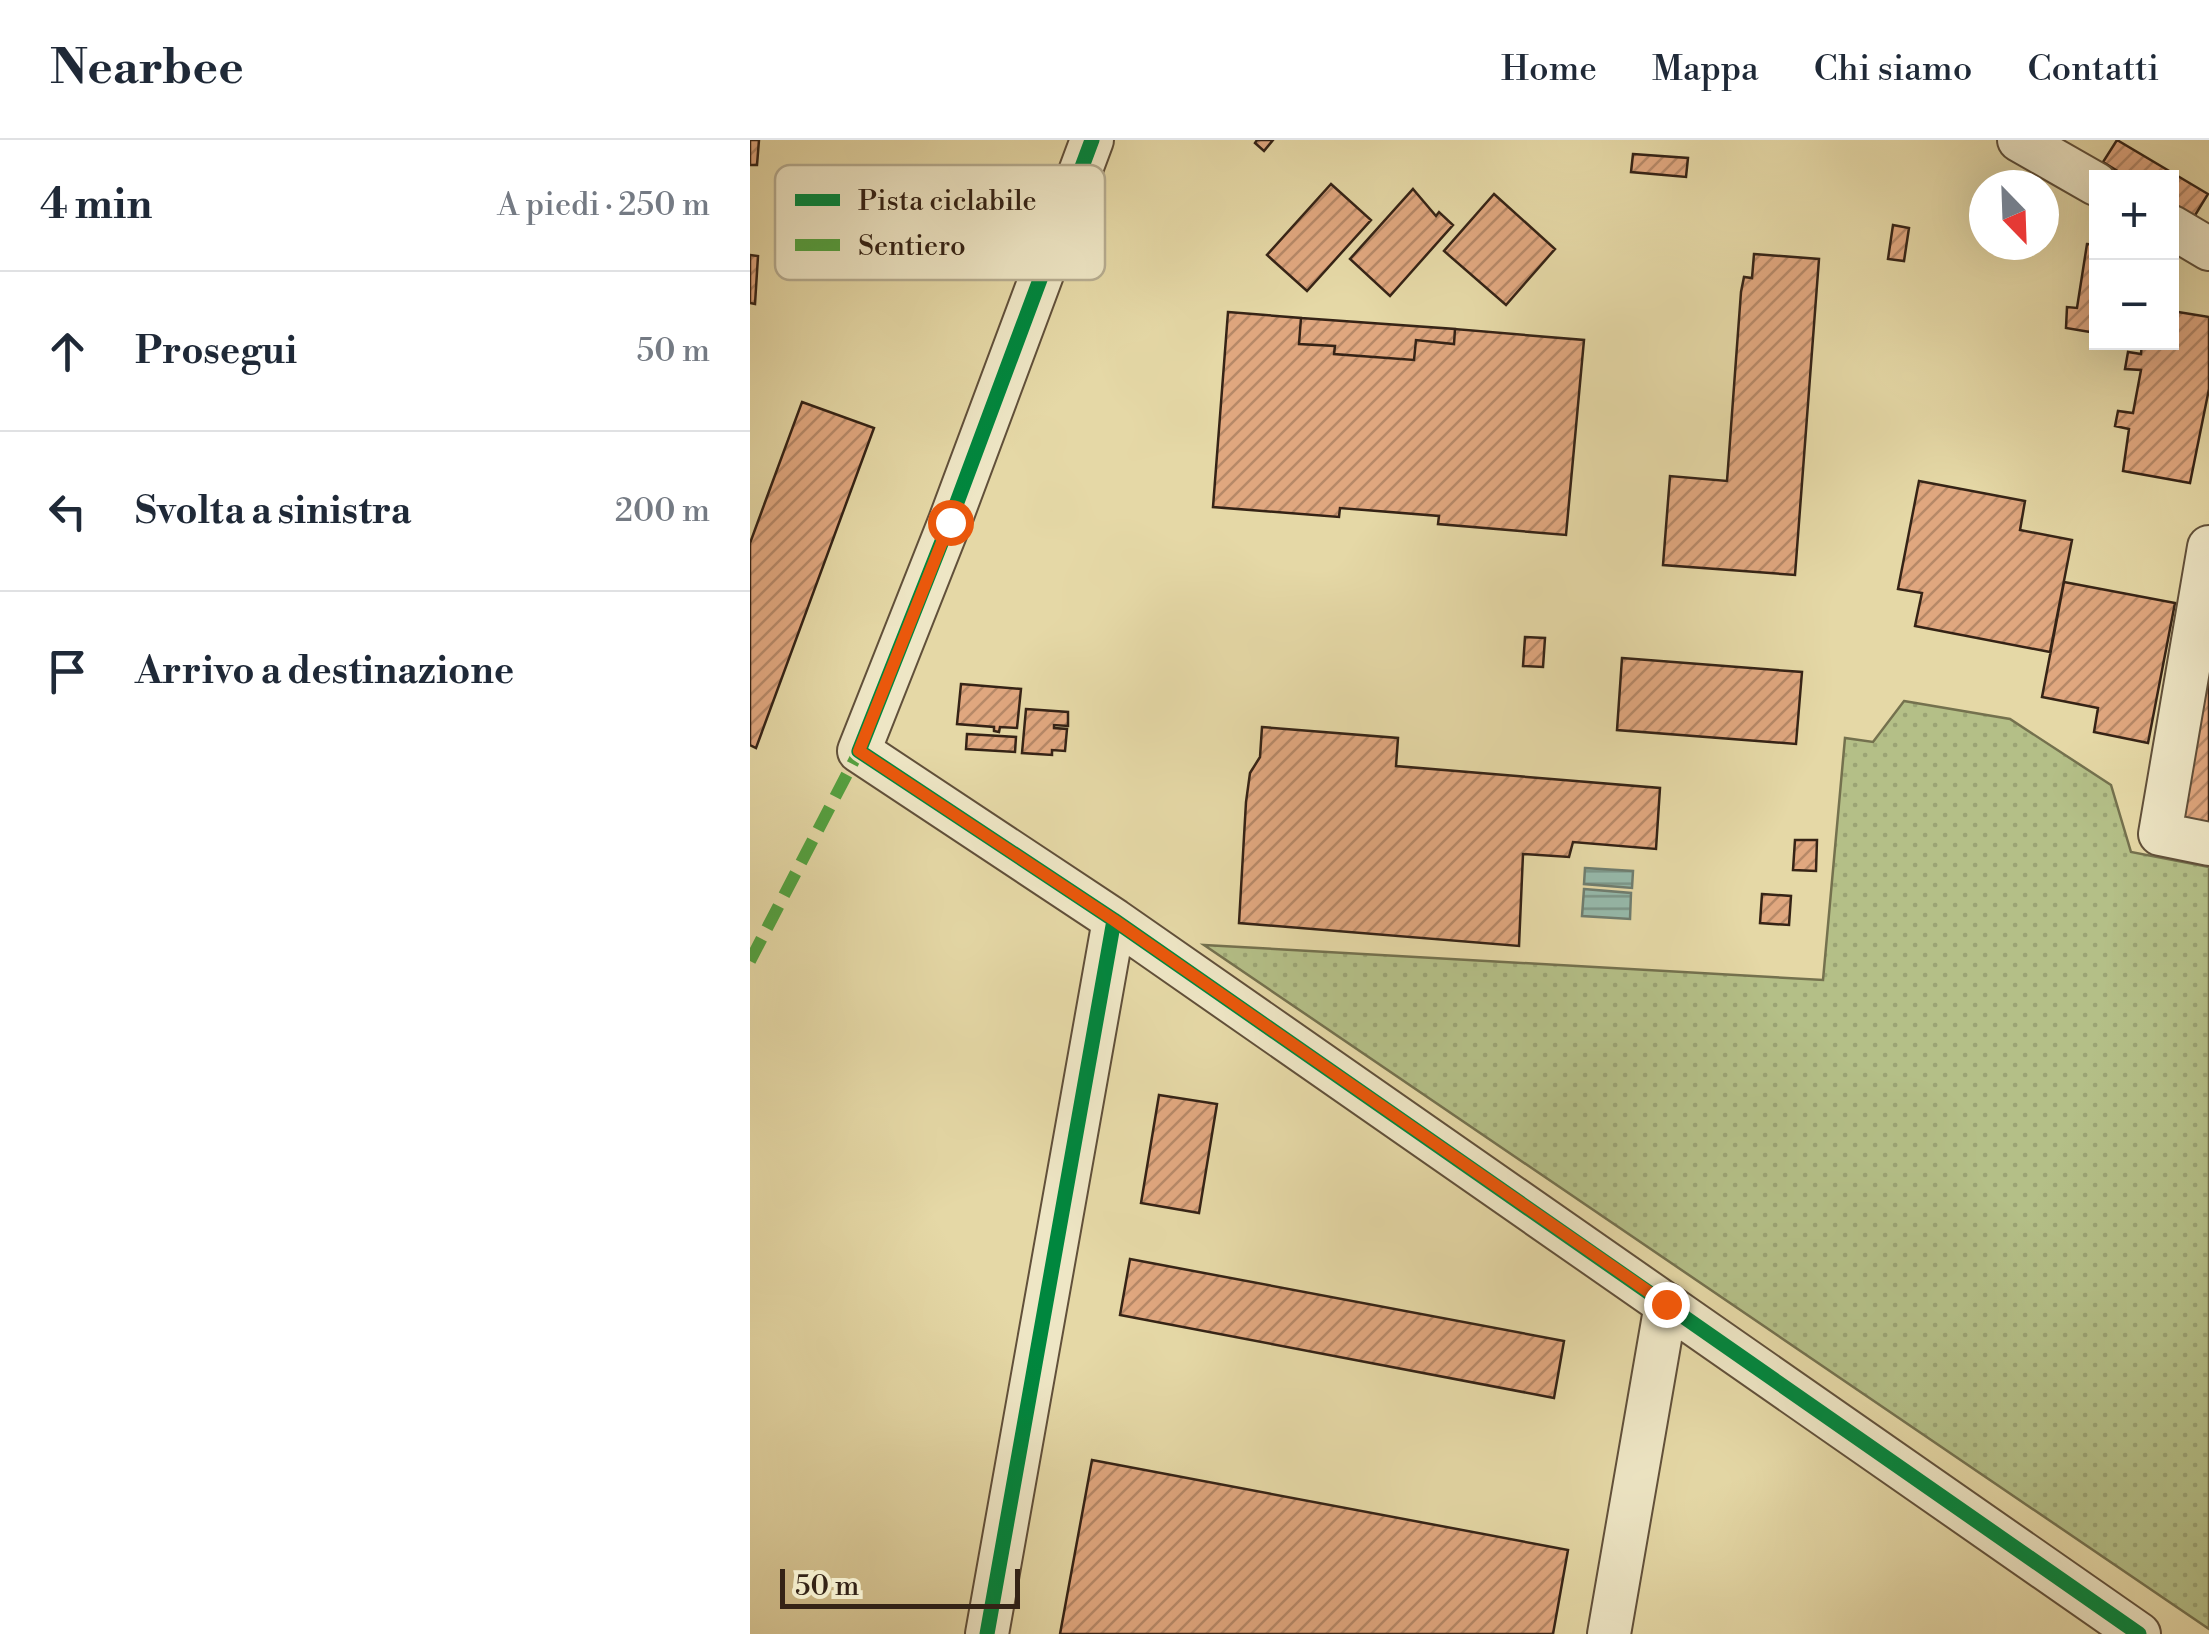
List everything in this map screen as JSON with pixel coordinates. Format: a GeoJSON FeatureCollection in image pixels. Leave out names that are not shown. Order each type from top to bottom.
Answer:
{"type":"FeatureCollection","features":[{"type":"Feature","properties":{"kind":"street"},"geometry":{"type":"LineString","coordinates":[[1083,165],[1092,140]]}},
{"type":"Feature","properties":{"kind":"street"},"geometry":{"type":"LineString","coordinates":[[2019,140],[2089,180]]}},
{"type":"Feature","properties":{"kind":"street"},"geometry":{"type":"LineString","coordinates":[[2179,231],[2209,249]]}},
{"type":"Feature","properties":{"kind":"street"},"geometry":{"type":"LineString","coordinates":[[1040,280],[859,751],[1114,920],[2139,1634]]}},
{"type":"Feature","properties":{"kind":"street"},"geometry":{"type":"LineString","coordinates":[[2209,547],[2160,834],[2209,844]]}},
{"type":"Feature","properties":{"kind":"street"},"geometry":{"type":"LineString","coordinates":[[987,1634],[1114,920]]}},
{"type":"Feature","properties":{"kind":"street"},"geometry":{"type":"LineString","coordinates":[[1610,1634],[1666,1304]]}},
{"type":"Feature","properties":{"kind":"green space"},"geometry":{"type":"Polygon","coordinates":[[[1904,701],[2010,719],[2111,785],[2131,852],[2209,867],[2209,1629],[1204,945],[1823,980],[1845,738],[1873,742],[1904,701]]]}},
{"type":"Feature","properties":{"kind":"shaded area"},"geometry":{"type":"Polygon","coordinates":[[[1585,868],[1633,871],[1632,888],[1584,884],[1585,868]]]}},
{"type":"Feature","properties":{"kind":"shaded area"},"geometry":{"type":"Polygon","coordinates":[[[1584,889],[1631,893],[1630,919],[1582,916],[1584,889]]]}},
{"type":"Feature","properties":{"kind":"building"},"geometry":{"type":"Polygon","coordinates":[[[750,140],[759,140],[757,165],[750,165],[750,140]]]}},
{"type":"Feature","properties":{"kind":"building"},"geometry":{"type":"Polygon","coordinates":[[[1273,140],[1264,151],[1255,143],[1273,140]]]}},
{"type":"Feature","properties":{"kind":"building"},"geometry":{"type":"Polygon","coordinates":[[[2117,140],[2168,170],[2116,170],[2103,162],[2117,140]]]}},
{"type":"Feature","properties":{"kind":"building"},"geometry":{"type":"Polygon","coordinates":[[[1633,154],[1688,158],[1686,177],[1631,172],[1633,154]]]}},
{"type":"Feature","properties":{"kind":"building"},"geometry":{"type":"Polygon","coordinates":[[[2179,177],[2208,194],[2194,217],[2179,207],[2179,177]]]}},
{"type":"Feature","properties":{"kind":"building"},"geometry":{"type":"Polygon","coordinates":[[[1331,184],[1371,220],[1307,291],[1267,255],[1331,184]]]}},
{"type":"Feature","properties":{"kind":"building"},"geometry":{"type":"Polygon","coordinates":[[[1413,189],[1436,216],[1439,212],[1453,225],[1390,296],[1350,259],[1413,189]]]}},
{"type":"Feature","properties":{"kind":"building"},"geometry":{"type":"Polygon","coordinates":[[[1494,194],[1555,249],[1506,305],[1444,251],[1494,194]]]}},
{"type":"Feature","properties":{"kind":"building"},"geometry":{"type":"Polygon","coordinates":[[[1893,225],[1909,228],[1904,261],[1888,259],[1893,225]]]}},
{"type":"Feature","properties":{"kind":"building"},"geometry":{"type":"Polygon","coordinates":[[[2089,244],[2089,332],[2066,328],[2067,307],[2077,308],[2089,244]]]}},
{"type":"Feature","properties":{"kind":"building"},"geometry":{"type":"Polygon","coordinates":[[[1754,254],[1819,259],[1795,575],[1663,565],[1670,476],[1727,481],[1741,292],[1744,277],[1752,278],[1754,254]]]}},
{"type":"Feature","properties":{"kind":"building"},"geometry":{"type":"Polygon","coordinates":[[[750,255],[758,256],[755,304],[750,303],[750,255]]]}},
{"type":"Feature","properties":{"kind":"building"},"geometry":{"type":"Polygon","coordinates":[[[1228,312],[1301,318],[1299,344],[1335,346],[1334,354],[1414,360],[1416,340],[1454,344],[1455,329],[1584,340],[1566,535],[1438,524],[1439,516],[1340,508],[1339,517],[1213,507],[1228,312]]]}},
{"type":"Feature","properties":{"kind":"building"},"geometry":{"type":"Polygon","coordinates":[[[2179,312],[2209,317],[2209,389],[2190,483],[2123,471],[2129,429],[2115,426],[2118,411],[2133,413],[2141,370],[2125,369],[2128,352],[2141,354],[2141,350],[2179,350],[2179,312]]]}},
{"type":"Feature","properties":{"kind":"building"},"geometry":{"type":"Polygon","coordinates":[[[1301,318],[1455,329],[1454,344],[1416,340],[1414,360],[1334,354],[1335,346],[1299,344],[1301,318]]]}},
{"type":"Feature","properties":{"kind":"building"},"geometry":{"type":"Polygon","coordinates":[[[802,402],[874,428],[756,748],[750,745],[750,543],[802,402]]]}},
{"type":"Feature","properties":{"kind":"building"},"geometry":{"type":"Polygon","coordinates":[[[1919,481],[2025,501],[2020,530],[2072,540],[2050,652],[1915,626],[1922,593],[1898,589],[1919,481]]]}},
{"type":"Feature","properties":{"kind":"building"},"geometry":{"type":"Polygon","coordinates":[[[2064,582],[2175,603],[2148,743],[2094,732],[2098,708],[2042,697],[2064,582]]]}},
{"type":"Feature","properties":{"kind":"building"},"geometry":{"type":"Polygon","coordinates":[[[1525,637],[1545,638],[1543,667],[1523,666],[1525,637]]]}},
{"type":"Feature","properties":{"kind":"building"},"geometry":{"type":"Polygon","coordinates":[[[2209,644],[2209,834],[2176,827],[2209,644]]]}},
{"type":"Feature","properties":{"kind":"building"},"geometry":{"type":"Polygon","coordinates":[[[1622,658],[1802,672],[1796,744],[1617,730],[1622,658]]]}},
{"type":"Feature","properties":{"kind":"building"},"geometry":{"type":"Polygon","coordinates":[[[961,684],[1021,689],[1017,728],[1000,727],[999,732],[994,727],[957,724],[961,684]]]}},
{"type":"Feature","properties":{"kind":"building"},"geometry":{"type":"Polygon","coordinates":[[[1026,709],[1068,712],[1068,726],[1054,725],[1067,729],[1065,751],[1052,750],[1052,755],[1022,753],[1026,709]]]}},
{"type":"Feature","properties":{"kind":"building"},"geometry":{"type":"Polygon","coordinates":[[[1262,727],[1398,738],[1396,766],[1660,788],[1656,849],[1573,842],[1569,857],[1523,854],[1519,946],[1239,923],[1246,802],[1250,773],[1260,757],[1262,727]]]}},
{"type":"Feature","properties":{"kind":"building"},"geometry":{"type":"Polygon","coordinates":[[[967,734],[1016,737],[1015,752],[966,749],[967,734]]]}},
{"type":"Feature","properties":{"kind":"building"},"geometry":{"type":"Polygon","coordinates":[[[1795,840],[1817,840],[1816,871],[1793,870],[1795,840]]]}},
{"type":"Feature","properties":{"kind":"building"},"geometry":{"type":"Polygon","coordinates":[[[1762,894],[1791,896],[1789,925],[1760,923],[1762,894]]]}},
{"type":"Feature","properties":{"kind":"building"},"geometry":{"type":"Polygon","coordinates":[[[1159,1095],[1217,1104],[1199,1213],[1141,1203],[1159,1095]]]}},
{"type":"Feature","properties":{"kind":"building"},"geometry":{"type":"Polygon","coordinates":[[[1130,1259],[1564,1341],[1554,1398],[1120,1315],[1130,1259]]]}},
{"type":"Feature","properties":{"kind":"building"},"geometry":{"type":"Polygon","coordinates":[[[1092,1460],[1568,1550],[1553,1634],[1060,1634],[1092,1460]]]}},
{"type":"Feature","properties":{"kind":"marked path"},"geometry":{"type":"LineString","coordinates":[[750,961],[859,751]]}},
{"type":"Feature","properties":{"kind":"cycle path"},"geometry":{"type":"LineString","coordinates":[[1083,165],[1092,140]]}},
{"type":"Feature","properties":{"kind":"cycle path"},"geometry":{"type":"LineString","coordinates":[[1040,280],[859,751],[1114,920],[2139,1634]]}},
{"type":"Feature","properties":{"kind":"cycle path"},"geometry":{"type":"LineString","coordinates":[[987,1634],[1114,920]]}},
{"type":"Feature","properties":{"kind":"route"},"geometry":{"type":"LineString","coordinates":[[950,522],[859,751],[1114,920],[1666,1304]]}}]}
